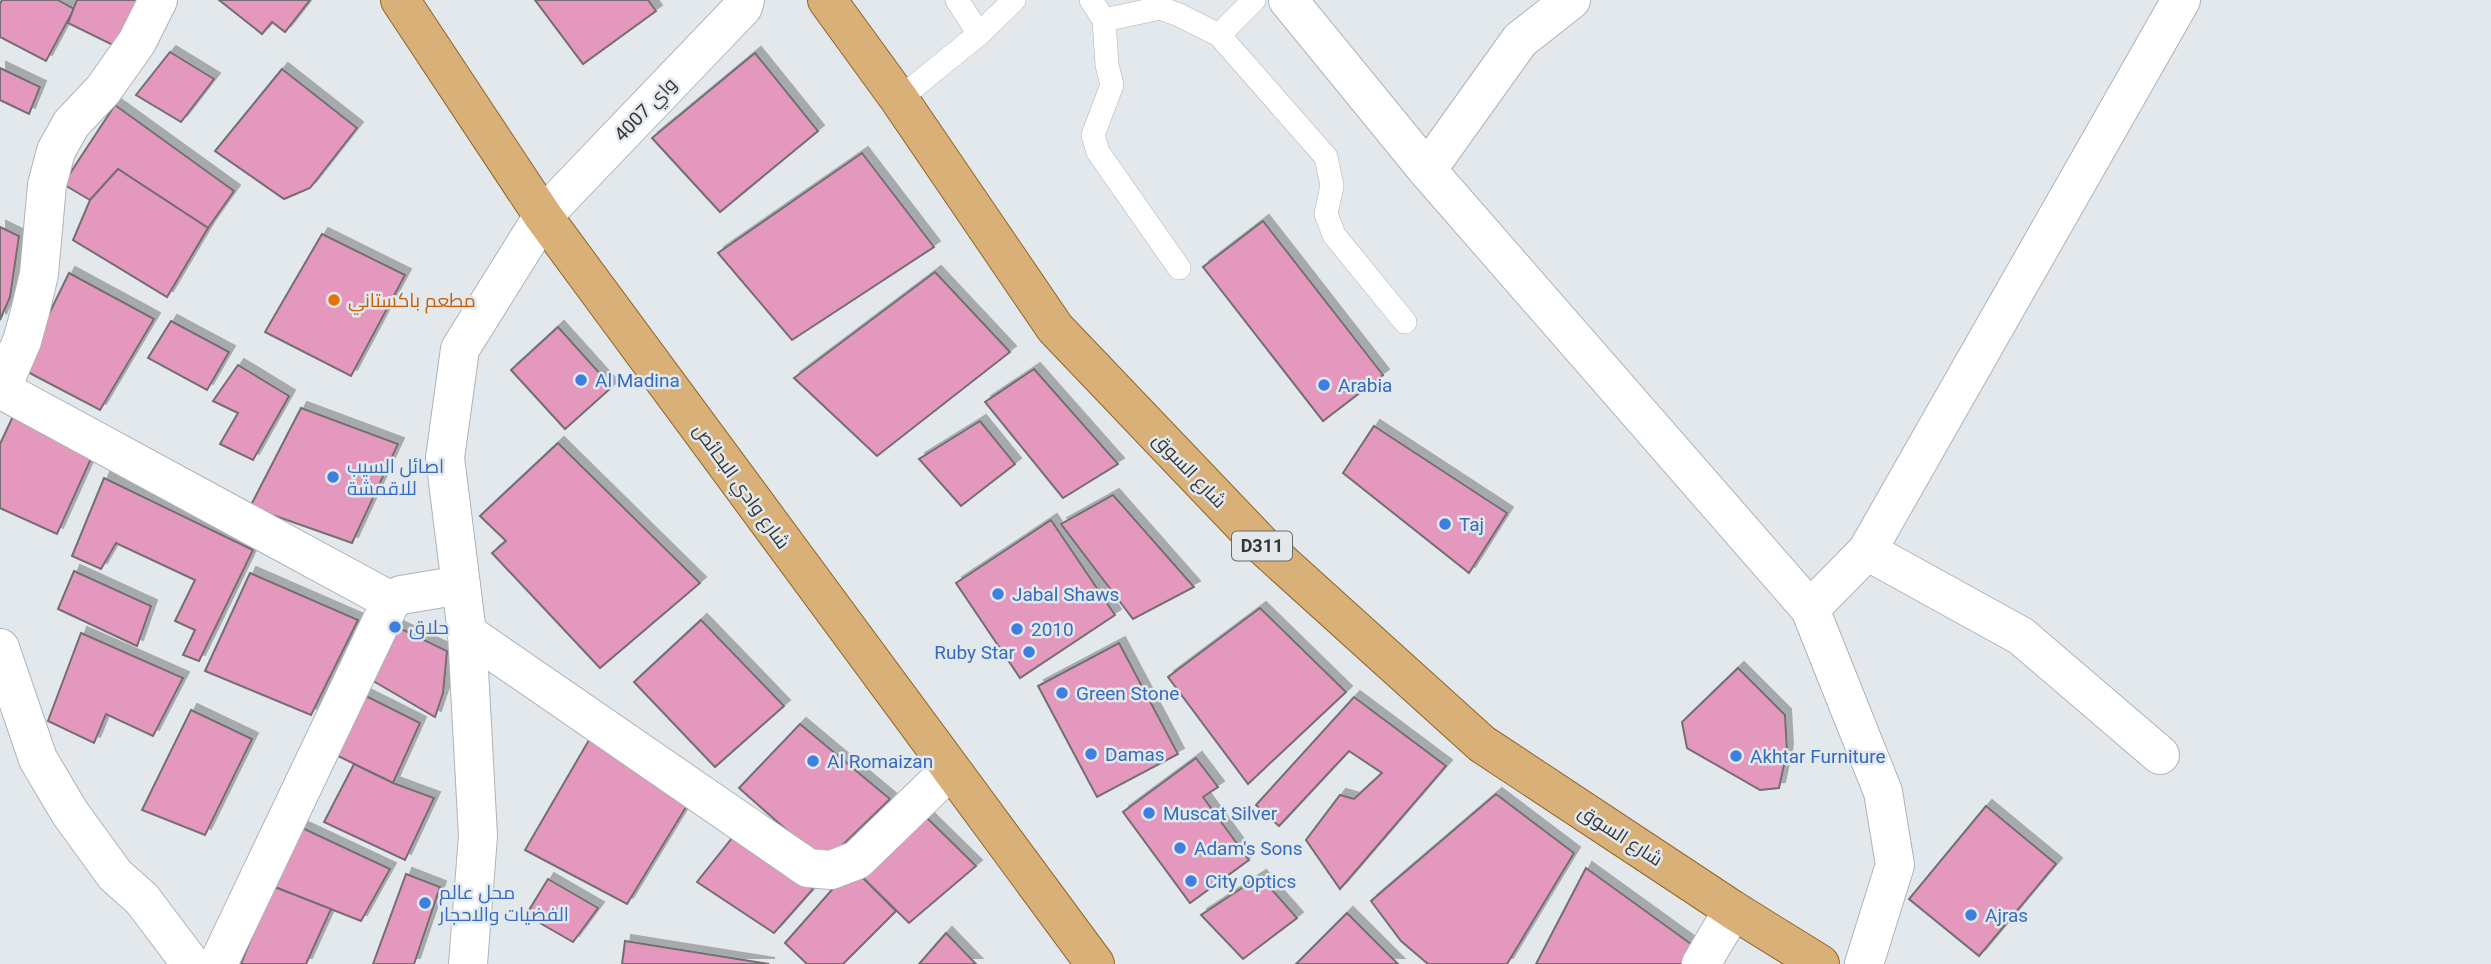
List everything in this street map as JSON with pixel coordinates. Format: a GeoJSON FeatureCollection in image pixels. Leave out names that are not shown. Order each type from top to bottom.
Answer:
{"type":"FeatureCollection","features":[{"type":"Feature","properties":{"kind":"main road","name":"شارع وادي البحائص"},"geometry":{"type":"LineString","coordinates":[[400,0],[543,216],[1095,964]]}},
{"type":"Feature","properties":{"kind":"main road","name":"شارع السوق"},"geometry":{"type":"LineString","coordinates":[[827,0],[899,99],[1055,328],[1262,545],[1482,744],[1733,910],[1821,964]]}},
{"type":"Feature","properties":{"kind":"street"},"geometry":{"type":"LineString","coordinates":[[158,0],[137,42],[103,90],[71,124],[56,151],[47,184],[36,287],[22,341],[1,391],[391,601]]}},
{"type":"Feature","properties":{"kind":"street"},"geometry":{"type":"LineString","coordinates":[[1288,0],[1427,170],[1810,609],[1883,792],[1895,865],[1864,964]]}},
{"type":"Feature","properties":{"kind":"street"},"geometry":{"type":"LineString","coordinates":[[1427,170],[1520,40],[1571,0]]}},
{"type":"Feature","properties":{"kind":"street"},"geometry":{"type":"LineString","coordinates":[[1810,609],[1867,551],[2181,0]]}},
{"type":"Feature","properties":{"kind":"street","name":"واي 4007"},"geometry":{"type":"LineString","coordinates":[[468,964],[478,836],[467,633],[445,458],[460,349],[543,216],[742,2]]}},
{"type":"Feature","properties":{"kind":"street"},"geometry":{"type":"LineString","coordinates":[[1867,551],[2021,636],[2160,755]]}},
{"type":"Feature","properties":{"kind":"street"},"geometry":{"type":"LineString","coordinates":[[218,964],[391,601],[401,595],[461,585]]}},
{"type":"Feature","properties":{"kind":"street"},"geometry":{"type":"LineString","coordinates":[[467,633],[808,869],[831,870],[857,860],[950,770]]}},
{"type":"Feature","properties":{"kind":"street"},"geometry":{"type":"LineString","coordinates":[[0,648],[38,759],[70,813],[115,875],[142,899],[191,964]]}},
{"type":"Feature","properties":{"kind":"street"},"geometry":{"type":"LineString","coordinates":[[1701,964],[1733,910]]}},
{"type":"Feature","properties":{"kind":"lane"},"geometry":{"type":"LineString","coordinates":[[957,0],[979,34]]}},
{"type":"Feature","properties":{"kind":"lane"},"geometry":{"type":"LineString","coordinates":[[899,99],[979,34],[1014,0]]}},
{"type":"Feature","properties":{"kind":"lane"},"geometry":{"type":"LineString","coordinates":[[1091,0],[1104,20],[1107,65],[1112,85],[1093,135],[1095,144],[1179,268]]}},
{"type":"Feature","properties":{"kind":"lane"},"geometry":{"type":"LineString","coordinates":[[1219,35],[1254,0]]}},
{"type":"Feature","properties":{"kind":"lane"},"geometry":{"type":"LineString","coordinates":[[1104,20],[1160,8],[1219,35],[1326,157],[1332,186],[1326,214],[1334,235],[1405,321]]}},
{"type":"Feature","properties":{"kind":"building"},"geometry":{"type":"Polygon","coordinates":[[[2,0],[58,0],[74,9],[46,61],[0,37],[2,0]]]}},
{"type":"Feature","properties":{"kind":"building"},"geometry":{"type":"Polygon","coordinates":[[[77,0],[145,0],[121,49],[68,23],[77,0]]]}},
{"type":"Feature","properties":{"kind":"building"},"geometry":{"type":"Polygon","coordinates":[[[219,0],[310,0],[285,32],[272,22],[262,34],[219,0]]]}},
{"type":"Feature","properties":{"kind":"building"},"geometry":{"type":"Polygon","coordinates":[[[535,0],[648,0],[656,11],[583,64],[535,0]]]}},
{"type":"Feature","properties":{"kind":"building"},"geometry":{"type":"Polygon","coordinates":[[[170,52],[214,79],[181,122],[136,95],[170,52]]]}},
{"type":"Feature","properties":{"kind":"building"},"geometry":{"type":"Polygon","coordinates":[[[755,53],[818,131],[720,212],[652,138],[755,53]]]}},
{"type":"Feature","properties":{"kind":"building"},"geometry":{"type":"Polygon","coordinates":[[[0,68],[40,87],[29,114],[0,100],[0,68]]]}},
{"type":"Feature","properties":{"kind":"building"},"geometry":{"type":"Polygon","coordinates":[[[282,69],[357,128],[310,188],[284,199],[215,151],[282,69]]]}},
{"type":"Feature","properties":{"kind":"building"},"geometry":{"type":"Polygon","coordinates":[[[115,105],[234,191],[208,228],[118,169],[90,200],[63,184],[115,105]]]}},
{"type":"Feature","properties":{"kind":"building"},"geometry":{"type":"Polygon","coordinates":[[[862,153],[934,247],[792,340],[718,253],[862,153]]]}},
{"type":"Feature","properties":{"kind":"building"},"geometry":{"type":"Polygon","coordinates":[[[118,169],[208,228],[167,297],[73,240],[90,200],[118,169]]]}},
{"type":"Feature","properties":{"kind":"building"},"geometry":{"type":"Polygon","coordinates":[[[1263,221],[1383,375],[1323,421],[1203,267],[1263,221]]]}},
{"type":"Feature","properties":{"kind":"building"},"geometry":{"type":"Polygon","coordinates":[[[0,227],[19,236],[10,297],[0,320],[0,227]]]}},
{"type":"Feature","properties":{"kind":"building"},"geometry":{"type":"Polygon","coordinates":[[[322,234],[405,275],[351,376],[265,332],[322,234]]]}},
{"type":"Feature","properties":{"kind":"building"},"geometry":{"type":"Polygon","coordinates":[[[935,272],[1010,352],[877,456],[794,378],[935,272]]]}},
{"type":"Feature","properties":{"kind":"building"},"geometry":{"type":"Polygon","coordinates":[[[69,273],[154,319],[100,410],[22,369],[69,273]]]}},
{"type":"Feature","properties":{"kind":"building"},"geometry":{"type":"Polygon","coordinates":[[[171,321],[229,352],[207,390],[148,358],[171,321]]]}},
{"type":"Feature","properties":{"kind":"building"},"geometry":{"type":"Polygon","coordinates":[[[558,327],[612,387],[565,429],[511,370],[558,327]]]}},
{"type":"Feature","properties":{"kind":"building"},"geometry":{"type":"Polygon","coordinates":[[[238,365],[289,396],[253,460],[220,444],[238,413],[213,401],[238,365]]]}},
{"type":"Feature","properties":{"kind":"building"},"geometry":{"type":"Polygon","coordinates":[[[1034,369],[1118,464],[1063,498],[985,402],[1034,369]]]}},
{"type":"Feature","properties":{"kind":"building"},"geometry":{"type":"Polygon","coordinates":[[[301,408],[398,444],[352,543],[250,507],[301,408]]]}},
{"type":"Feature","properties":{"kind":"building"},"geometry":{"type":"Polygon","coordinates":[[[14,414],[94,452],[57,534],[0,508],[0,444],[14,414]]]}},
{"type":"Feature","properties":{"kind":"building"},"geometry":{"type":"Polygon","coordinates":[[[980,421],[1015,464],[961,506],[919,459],[980,421]]]}},
{"type":"Feature","properties":{"kind":"building"},"geometry":{"type":"Polygon","coordinates":[[[1374,426],[1507,513],[1469,573],[1343,473],[1374,426]]]}},
{"type":"Feature","properties":{"kind":"building"},"geometry":{"type":"Polygon","coordinates":[[[558,443],[700,583],[600,668],[492,553],[506,541],[480,516],[558,443]]]}},
{"type":"Feature","properties":{"kind":"building"},"geometry":{"type":"Polygon","coordinates":[[[104,478],[253,550],[199,661],[183,655],[195,630],[175,621],[195,580],[116,543],[101,569],[72,556],[104,478]]]}},
{"type":"Feature","properties":{"kind":"building"},"geometry":{"type":"Polygon","coordinates":[[[1113,495],[1194,587],[1133,619],[1061,524],[1113,495]]]}},
{"type":"Feature","properties":{"kind":"building"},"geometry":{"type":"Polygon","coordinates":[[[1051,520],[1115,615],[1020,678],[956,583],[1051,520]]]}},
{"type":"Feature","properties":{"kind":"building"},"geometry":{"type":"Polygon","coordinates":[[[74,571],[151,606],[137,646],[58,609],[74,571]]]}},
{"type":"Feature","properties":{"kind":"building"},"geometry":{"type":"Polygon","coordinates":[[[250,573],[358,620],[311,715],[205,671],[250,573]]]}},
{"type":"Feature","properties":{"kind":"building"},"geometry":{"type":"Polygon","coordinates":[[[1260,608],[1346,692],[1248,784],[1168,677],[1260,608]]]}},
{"type":"Feature","properties":{"kind":"building"},"geometry":{"type":"Polygon","coordinates":[[[701,620],[784,706],[715,767],[634,682],[701,620]]]}},
{"type":"Feature","properties":{"kind":"building"},"geometry":{"type":"Polygon","coordinates":[[[391,624],[447,651],[443,693],[435,717],[363,675],[391,624]]]}},
{"type":"Feature","properties":{"kind":"building"},"geometry":{"type":"Polygon","coordinates":[[[81,633],[183,678],[153,736],[106,714],[94,743],[48,721],[81,633]]]}},
{"type":"Feature","properties":{"kind":"building"},"geometry":{"type":"Polygon","coordinates":[[[1119,643],[1178,754],[1097,797],[1038,686],[1119,643]]]}},
{"type":"Feature","properties":{"kind":"building"},"geometry":{"type":"Polygon","coordinates":[[[1738,668],[1785,715],[1787,751],[1779,788],[1760,790],[1687,748],[1682,722],[1738,668]]]}},
{"type":"Feature","properties":{"kind":"building"},"geometry":{"type":"Polygon","coordinates":[[[356,691],[420,723],[393,783],[324,749],[356,691]]]}},
{"type":"Feature","properties":{"kind":"building"},"geometry":{"type":"Polygon","coordinates":[[[1354,697],[1446,766],[1340,889],[1306,840],[1340,795],[1354,799],[1382,773],[1349,751],[1279,826],[1256,805],[1354,697]]]}},
{"type":"Feature","properties":{"kind":"building"},"geometry":{"type":"Polygon","coordinates":[[[191,710],[252,739],[205,835],[142,810],[191,710]]]}},
{"type":"Feature","properties":{"kind":"building"},"geometry":{"type":"Polygon","coordinates":[[[800,724],[890,799],[824,863],[739,788],[800,724]]]}},
{"type":"Feature","properties":{"kind":"building"},"geometry":{"type":"Polygon","coordinates":[[[589,740],[694,794],[627,904],[525,850],[589,740]]]}},
{"type":"Feature","properties":{"kind":"building"},"geometry":{"type":"Polygon","coordinates":[[[1196,758],[1218,787],[1203,797],[1249,860],[1190,903],[1123,812],[1196,758]]]}},
{"type":"Feature","properties":{"kind":"building"},"geometry":{"type":"Polygon","coordinates":[[[354,764],[393,783],[434,798],[405,860],[324,822],[354,764]]]}},
{"type":"Feature","properties":{"kind":"building"},"geometry":{"type":"Polygon","coordinates":[[[1496,794],[1574,853],[1507,964],[1428,964],[1401,941],[1371,901],[1496,794]]]}},
{"type":"Feature","properties":{"kind":"building"},"geometry":{"type":"Polygon","coordinates":[[[1986,806],[2056,864],[1979,956],[1909,899],[1986,806]]]}},
{"type":"Feature","properties":{"kind":"building"},"geometry":{"type":"Polygon","coordinates":[[[917,808],[976,866],[909,923],[852,867],[917,808]]]}},
{"type":"Feature","properties":{"kind":"building"},"geometry":{"type":"Polygon","coordinates":[[[298,826],[390,869],[361,921],[272,886],[298,826]]]}},
{"type":"Feature","properties":{"kind":"building"},"geometry":{"type":"Polygon","coordinates":[[[732,838],[813,889],[774,933],[697,882],[732,838]]]}},
{"type":"Feature","properties":{"kind":"building"},"geometry":{"type":"Polygon","coordinates":[[[852,867],[896,911],[843,964],[807,964],[785,943],[852,867]]]}},
{"type":"Feature","properties":{"kind":"building"},"geometry":{"type":"Polygon","coordinates":[[[1586,868],[1698,949],[1688,964],[1536,964],[1586,868]]]}},
{"type":"Feature","properties":{"kind":"building"},"geometry":{"type":"Polygon","coordinates":[[[406,874],[440,887],[414,964],[373,964],[406,874]]]}},
{"type":"Feature","properties":{"kind":"building"},"geometry":{"type":"Polygon","coordinates":[[[1260,876],[1297,918],[1243,959],[1201,915],[1260,876]]]}},
{"type":"Feature","properties":{"kind":"building"},"geometry":{"type":"Polygon","coordinates":[[[548,879],[598,908],[573,942],[526,915],[548,879]]]}},
{"type":"Feature","properties":{"kind":"building"},"geometry":{"type":"Polygon","coordinates":[[[272,886],[331,909],[306,964],[241,964],[272,886]]]}},
{"type":"Feature","properties":{"kind":"building"},"geometry":{"type":"Polygon","coordinates":[[[1347,913],[1398,964],[1296,964],[1347,913]]]}},
{"type":"Feature","properties":{"kind":"building"},"geometry":{"type":"Polygon","coordinates":[[[946,933],[976,964],[919,964],[946,933]]]}},
{"type":"Feature","properties":{"kind":"building"},"geometry":{"type":"Polygon","coordinates":[[[625,941],[769,964],[622,964],[625,941]]]}},
{"type":"Feature","properties":{"kind":"place","name":"مطعم باكستاني"},"geometry":{"type":"Point","coordinates":[334,300]}},
{"type":"Feature","properties":{"kind":"place","name":"Al Madina"},"geometry":{"type":"Point","coordinates":[581,380]}},
{"type":"Feature","properties":{"kind":"place","name":"Arabia"},"geometry":{"type":"Point","coordinates":[1324,385]}},
{"type":"Feature","properties":{"kind":"place","name":"اصائل السيب للاقمشة"},"geometry":{"type":"Point","coordinates":[333,477]}},
{"type":"Feature","properties":{"kind":"place","name":"Taj"},"geometry":{"type":"Point","coordinates":[1445,524]}},
{"type":"Feature","properties":{"kind":"place","name":"Jabal Shaws"},"geometry":{"type":"Point","coordinates":[998,594]}},
{"type":"Feature","properties":{"kind":"place","name":"حلاق"},"geometry":{"type":"Point","coordinates":[395,627]}},
{"type":"Feature","properties":{"kind":"place","name":"2010"},"geometry":{"type":"Point","coordinates":[1017,629]}},
{"type":"Feature","properties":{"kind":"place","name":"Ruby Star"},"geometry":{"type":"Point","coordinates":[1029,652]}},
{"type":"Feature","properties":{"kind":"place","name":"Green Stone"},"geometry":{"type":"Point","coordinates":[1062,693]}},
{"type":"Feature","properties":{"kind":"place","name":"Damas"},"geometry":{"type":"Point","coordinates":[1091,754]}},
{"type":"Feature","properties":{"kind":"place","name":"Akhtar Furniture"},"geometry":{"type":"Point","coordinates":[1736,756]}},
{"type":"Feature","properties":{"kind":"place","name":"Al Romaizan"},"geometry":{"type":"Point","coordinates":[813,761]}},
{"type":"Feature","properties":{"kind":"place","name":"Muscat Silver"},"geometry":{"type":"Point","coordinates":[1149,813]}},
{"type":"Feature","properties":{"kind":"place","name":"Adam's Sons"},"geometry":{"type":"Point","coordinates":[1180,848]}},
{"type":"Feature","properties":{"kind":"place","name":"City Optics"},"geometry":{"type":"Point","coordinates":[1191,881]}},
{"type":"Feature","properties":{"kind":"place","name":"محل عالم الفضيات والاحجار"},"geometry":{"type":"Point","coordinates":[425,903]}},
{"type":"Feature","properties":{"kind":"place","name":"Ajras"},"geometry":{"type":"Point","coordinates":[1971,915]}}]}
